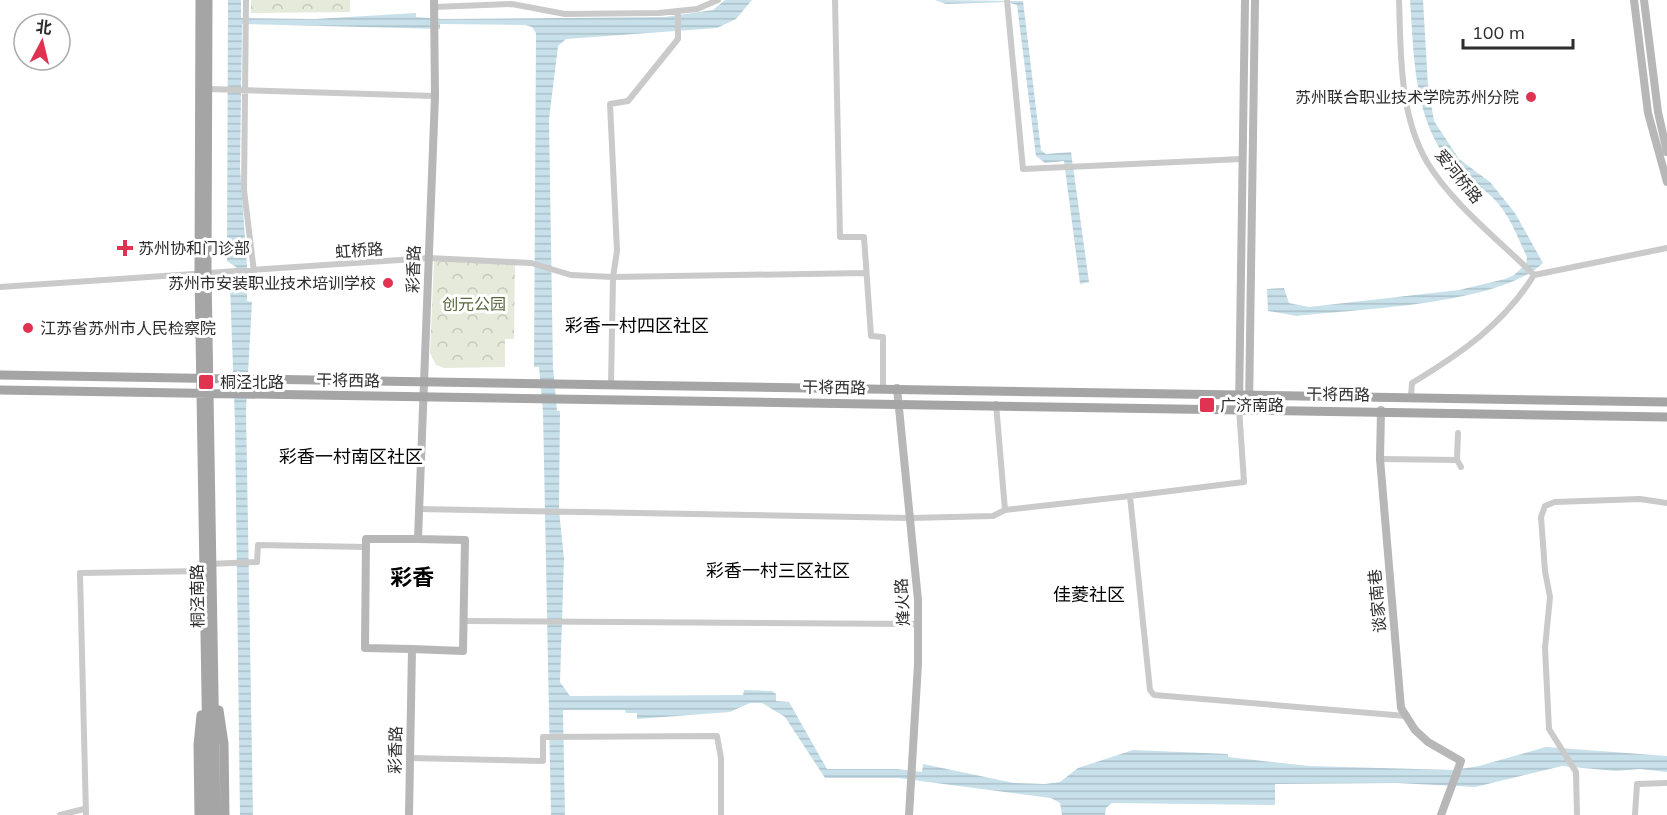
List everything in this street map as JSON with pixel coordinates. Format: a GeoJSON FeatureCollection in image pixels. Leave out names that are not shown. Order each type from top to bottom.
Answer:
{"type":"FeatureCollection","features":[{"type":"Feature","properties":{"kind":"main road"},"geometry":{"type":"LineString","coordinates":[[200,0],[205,377]]}},
{"type":"Feature","properties":{"kind":"main road"},"geometry":{"type":"LineString","coordinates":[[203,273],[208,0]]}},
{"type":"Feature","properties":{"kind":"main road","name":"干将西路"},"geometry":{"type":"LineString","coordinates":[[0,375],[1244,393],[1667,402]]}},
{"type":"Feature","properties":{"kind":"main road","name":"桐泾南路"},"geometry":{"type":"LineString","coordinates":[[205,377],[209,674],[208,815]]}},
{"type":"Feature","properties":{"kind":"main road","name":"干将西路"},"geometry":{"type":"LineString","coordinates":[[0,390],[1381,410],[1667,417]]}},
{"type":"Feature","properties":{"kind":"main road"},"geometry":{"type":"LineString","coordinates":[[1466,397],[1466,412]]}},
{"type":"Feature","properties":{"kind":"main road"},"geometry":{"type":"LineString","coordinates":[[199,815],[198,745],[209,674]]}},
{"type":"Feature","properties":{"kind":"main road"},"geometry":{"type":"LineString","coordinates":[[209,674],[224,744],[225,815]]}},
{"type":"Feature","properties":{"kind":"main road","name":"桐泾南路"},"geometry":{"type":"LineString","coordinates":[[209,674],[216,815]]}},
{"type":"Feature","properties":{"kind":"street"},"geometry":{"type":"LineString","coordinates":[[246,0],[243,88],[244,190],[254,272]]}},
{"type":"Feature","properties":{"kind":"street"},"geometry":{"type":"LineString","coordinates":[[697,0],[697,9]]}},
{"type":"Feature","properties":{"kind":"street"},"geometry":{"type":"LineString","coordinates":[[434,6],[512,4],[565,14],[678,13],[697,9],[718,0]]}},
{"type":"Feature","properties":{"kind":"street"},"geometry":{"type":"LineString","coordinates":[[835,0],[840,237],[864,237],[871,336],[883,337],[883,388]]}},
{"type":"Feature","properties":{"kind":"street"},"geometry":{"type":"LineString","coordinates":[[419,509],[910,518],[993,516],[1005,510],[1244,482],[1242,159],[1245,0]]}},
{"type":"Feature","properties":{"kind":"street"},"geometry":{"type":"LineString","coordinates":[[1244,393],[1255,0]]}},
{"type":"Feature","properties":{"kind":"street","name":"爱河桥路"},"geometry":{"type":"LineString","coordinates":[[1399,0],[1405,90],[1420,148],[1450,192],[1534,275]]}},
{"type":"Feature","properties":{"kind":"street"},"geometry":{"type":"LineString","coordinates":[[1634,0],[1648,113],[1667,182]]}},
{"type":"Feature","properties":{"kind":"street"},"geometry":{"type":"LineString","coordinates":[[1644,0],[1658,112],[1667,152]]}},
{"type":"Feature","properties":{"kind":"street"},"geometry":{"type":"LineString","coordinates":[[1007,2],[1023,169],[1242,159]]}},
{"type":"Feature","properties":{"kind":"street","name":"彩香路"},"geometry":{"type":"LineString","coordinates":[[418,539],[435,96],[434,6]]}},
{"type":"Feature","properties":{"kind":"street"},"geometry":{"type":"LineString","coordinates":[[612,384],[613,277],[617,251],[610,104],[628,101],[678,39],[678,13]]}},
{"type":"Feature","properties":{"kind":"street"},"geometry":{"type":"LineString","coordinates":[[208,89],[243,88],[435,96]]}},
{"type":"Feature","properties":{"kind":"street"},"geometry":{"type":"LineString","coordinates":[[1411,396],[1412,383],[1469,348],[1519,300],[1534,275],[1667,248]]}},
{"type":"Feature","properties":{"kind":"street","name":"虹桥路"},"geometry":{"type":"LineString","coordinates":[[0,287],[203,273],[254,272],[429,258],[531,263],[571,275],[613,277],[866,273]]}},
{"type":"Feature","properties":{"kind":"street","name":"烽火路"},"geometry":{"type":"LineString","coordinates":[[897,388],[919,624],[909,815]]}},
{"type":"Feature","properties":{"kind":"street"},"geometry":{"type":"LineString","coordinates":[[996,404],[1005,510]]}},
{"type":"Feature","properties":{"kind":"street","name":"谈家南巷"},"geometry":{"type":"LineString","coordinates":[[1381,410],[1380,459],[1401,708],[1415,730],[1428,742],[1461,763],[1441,815]]}},
{"type":"Feature","properties":{"kind":"street"},"geometry":{"type":"LineString","coordinates":[[1380,459],[1459,463],[1458,433]]}},
{"type":"Feature","properties":{"kind":"street"},"geometry":{"type":"LineString","coordinates":[[1130,496],[1150,690],[1154,695],[1406,716]]}},
{"type":"Feature","properties":{"kind":"street"},"geometry":{"type":"LineString","coordinates":[[1577,815],[1576,772],[1554,741],[1549,729],[1545,648],[1550,597],[1542,538],[1542,511],[1549,503],[1555,502],[1640,499],[1667,503]]}},
{"type":"Feature","properties":{"kind":"street"},"geometry":{"type":"LineString","coordinates":[[366,539],[418,539],[465,540],[463,651],[365,648],[366,539]]}},
{"type":"Feature","properties":{"kind":"street"},"geometry":{"type":"LineString","coordinates":[[60,815],[85,812],[80,573],[208,567],[257,562],[258,545],[366,547]]}},
{"type":"Feature","properties":{"kind":"street"},"geometry":{"type":"LineString","coordinates":[[464,621],[919,624]]}},
{"type":"Feature","properties":{"kind":"street","name":"彩香路"},"geometry":{"type":"LineString","coordinates":[[410,815],[412,649]]}},
{"type":"Feature","properties":{"kind":"street"},"geometry":{"type":"LineString","coordinates":[[410,758],[543,761],[543,737],[717,736],[721,758],[721,815]]}},
{"type":"Feature","properties":{"kind":"street"},"geometry":{"type":"LineString","coordinates":[[1635,815],[1637,784],[1667,783]]}},
{"type":"Feature","properties":{"kind":"green space"},"geometry":{"type":"Polygon","coordinates":[[[251,0],[350,0],[350,12],[251,13],[251,0]]]}},
{"type":"Feature","properties":{"kind":"green space","name":"创元公园"},"geometry":{"type":"Polygon","coordinates":[[[434,261],[515,264],[514,339],[505,339],[505,367],[444,368],[436,365],[430,353],[434,261]]]}},
{"type":"Feature","properties":{"kind":"water"},"geometry":{"type":"Polygon","coordinates":[[[228,0],[241,0],[241,18],[315,19],[416,13],[416,17],[441,19],[665,17],[713,10],[725,0],[752,0],[736,19],[717,28],[566,39],[558,46],[549,119],[553,367],[557,411],[560,411],[559,510],[564,559],[560,682],[570,696],[743,695],[744,690],[772,691],[776,694],[776,701],[789,702],[827,769],[897,769],[922,772],[923,764],[1014,783],[1060,782],[1078,768],[1133,750],[1228,754],[1228,757],[1309,766],[1453,770],[1479,766],[1546,747],[1667,756],[1667,772],[1640,769],[1616,771],[1562,766],[1475,787],[1397,783],[1275,784],[1275,805],[1112,803],[1106,808],[1105,815],[1062,815],[1060,803],[1051,798],[898,778],[825,778],[785,717],[762,703],[750,703],[730,712],[637,719],[637,713],[626,713],[625,710],[563,710],[565,815],[551,815],[543,412],[539,367],[534,367],[536,33],[532,27],[525,25],[440,24],[440,29],[242,24],[240,168],[247,266],[244,281],[247,282],[247,301],[252,302],[246,410],[253,815],[240,815],[235,423],[230,286],[237,280],[236,267],[227,261],[228,0]]]}},
{"type":"Feature","properties":{"kind":"water"},"geometry":{"type":"Polygon","coordinates":[[[935,0],[1023,1],[1041,150],[1046,154],[1071,152],[1089,282],[1080,284],[1064,161],[1045,163],[1036,156],[1017,5],[1007,2],[946,4],[935,0]]]}},
{"type":"Feature","properties":{"kind":"water"},"geometry":{"type":"Polygon","coordinates":[[[1410,0],[1423,0],[1428,86],[1434,121],[1459,159],[1490,182],[1515,213],[1543,263],[1522,277],[1495,288],[1427,303],[1297,316],[1268,311],[1267,289],[1284,288],[1289,303],[1309,307],[1459,290],[1505,279],[1514,275],[1526,264],[1527,257],[1503,210],[1487,192],[1452,165],[1427,123],[1414,62],[1410,0]]]}},
{"type":"Feature","properties":{"kind":"place","name":"苏州联合职业技术学院苏州分院"},"geometry":{"type":"Point","coordinates":[1531,97]}},
{"type":"Feature","properties":{"kind":"place","name":"苏州协和门诊部"},"geometry":{"type":"Point","coordinates":[125,248]}},
{"type":"Feature","properties":{"kind":"place","name":"苏州市安装职业技术培训学校"},"geometry":{"type":"Point","coordinates":[388,283]}},
{"type":"Feature","properties":{"kind":"place","name":"江苏省苏州市人民检察院"},"geometry":{"type":"Point","coordinates":[28,328]}},
{"type":"Feature","properties":{"kind":"place","name":"桐泾北路"},"geometry":{"type":"Point","coordinates":[206,382]}},
{"type":"Feature","properties":{"kind":"place","name":"广济南路"},"geometry":{"type":"Point","coordinates":[1207,405]}},
{"type":"Feature","properties":{"kind":"district","name":"彩香一村四区社区"},"geometry":{"type":"Point","coordinates":[637,325]}},
{"type":"Feature","properties":{"kind":"district","name":"彩香一村南区社区"},"geometry":{"type":"Point","coordinates":[351,456]}},
{"type":"Feature","properties":{"kind":"district","name":"彩香一村三区社区"},"geometry":{"type":"Point","coordinates":[778,570]}},
{"type":"Feature","properties":{"kind":"district","name":"彩香"},"geometry":{"type":"Point","coordinates":[412,577]}},
{"type":"Feature","properties":{"kind":"district","name":"佳菱社区"},"geometry":{"type":"Point","coordinates":[1089,594]}}]}
